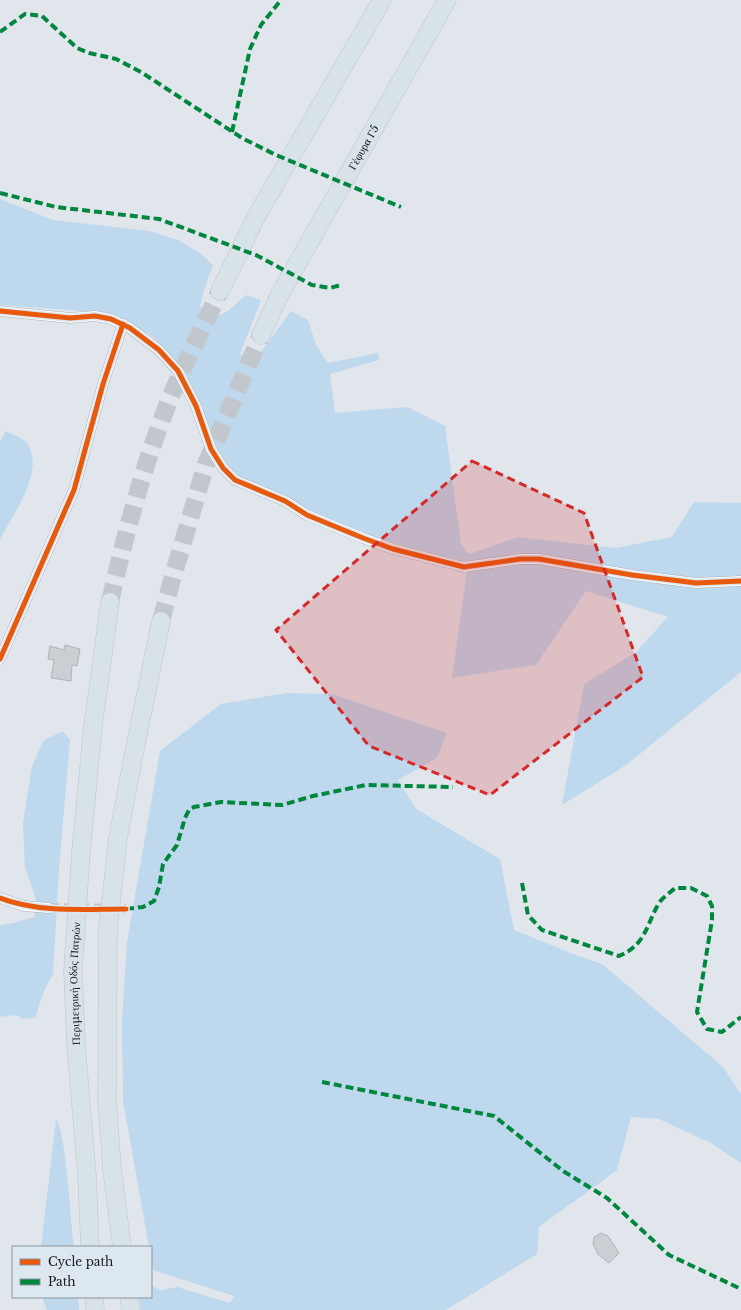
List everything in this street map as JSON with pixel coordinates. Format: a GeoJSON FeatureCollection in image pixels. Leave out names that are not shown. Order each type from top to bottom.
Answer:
{"type":"FeatureCollection","features":[{"type":"Feature","properties":{"kind":"highway"},"geometry":{"type":"LineString","coordinates":[[220,291],[256,217],[382,0]]}},
{"type":"Feature","properties":{"kind":"highway","name":"Γέφυρα Γ5"},"geometry":{"type":"LineString","coordinates":[[261,335],[280,294],[447,0]]}},
{"type":"Feature","properties":{"kind":"highway","name":"Περιμετρική Οδός Πατρών"},"geometry":{"type":"LineString","coordinates":[[90,1246],[87,1176],[76,1045],[73,970],[81,852],[93,726],[110,602]]}},
{"type":"Feature","properties":{"kind":"highway"},"geometry":{"type":"LineString","coordinates":[[122,1246],[112,1169],[107,1099],[108,929],[118,838],[161,621]]}},
{"type":"Feature","properties":{"kind":"highway"},"geometry":{"type":"LineString","coordinates":[[94,1298],[95,1310]]}},
{"type":"Feature","properties":{"kind":"highway"},"geometry":{"type":"LineString","coordinates":[[129,1298],[131,1310]]}},
{"type":"Feature","properties":{"kind":"street"},"geometry":{"type":"LineString","coordinates":[[0,312],[70,318],[95,316],[111,319],[123,324],[155,346],[175,367],[191,394],[211,449],[231,476],[242,484],[285,500],[307,515],[334,527],[393,549],[455,566],[474,567],[510,561],[538,559],[632,575],[696,583],[741,581]]}},
{"type":"Feature","properties":{"kind":"street"},"geometry":{"type":"LineString","coordinates":[[0,659],[74,490],[103,384],[123,324]]}},
{"type":"Feature","properties":{"kind":"street"},"geometry":{"type":"LineString","coordinates":[[0,898],[24,906],[49,908]]}},
{"type":"Feature","properties":{"kind":"highlighted area"},"geometry":{"type":"Polygon","coordinates":[[[472,461],[584,513],[643,677],[490,795],[369,746],[276,630],[472,461]]]}},
{"type":"Feature","properties":{"kind":"shaded area"},"geometry":{"type":"Polygon","coordinates":[[[0,199],[53,220],[149,231],[178,240],[200,253],[213,265],[200,306],[213,318],[228,311],[246,295],[261,300],[240,354],[253,362],[291,311],[308,320],[316,345],[328,363],[378,353],[379,360],[330,374],[335,413],[407,407],[445,426],[461,544],[469,554],[518,537],[615,548],[672,537],[694,502],[741,503],[741,672],[626,765],[562,805],[584,684],[636,652],[668,617],[586,591],[536,665],[452,678],[468,562],[441,557],[369,535],[303,509],[238,479],[229,469],[218,452],[168,352],[152,336],[118,317],[97,312],[0,305],[0,199]]]}},
{"type":"Feature","properties":{"kind":"shaded area"},"geometry":{"type":"Polygon","coordinates":[[[6,431],[27,443],[32,454],[33,466],[26,492],[0,539],[0,442],[6,431]]]}},
{"type":"Feature","properties":{"kind":"shaded area"},"geometry":{"type":"Polygon","coordinates":[[[287,693],[332,694],[447,733],[437,758],[398,780],[416,809],[500,859],[514,930],[602,964],[723,1067],[741,1094],[741,1163],[711,1143],[659,1119],[631,1117],[617,1170],[539,1227],[537,1254],[446,1310],[141,1310],[139,1298],[152,1298],[152,1286],[161,1290],[177,1287],[230,1303],[234,1296],[153,1270],[152,1246],[149,1246],[123,1101],[122,1021],[127,942],[160,751],[221,704],[287,693]]]}},
{"type":"Feature","properties":{"kind":"shaded area"},"geometry":{"type":"Polygon","coordinates":[[[63,731],[70,740],[59,869],[53,974],[43,993],[35,1018],[22,1019],[17,1015],[0,1017],[0,925],[35,917],[36,899],[25,868],[23,823],[32,766],[44,740],[63,731]]]}},
{"type":"Feature","properties":{"kind":"shaded area"},"geometry":{"type":"Polygon","coordinates":[[[56,1120],[60,1127],[63,1141],[74,1246],[41,1246],[56,1120]]]}},
{"type":"Feature","properties":{"kind":"shaded area"},"geometry":{"type":"Polygon","coordinates":[[[42,1298],[78,1298],[79,1310],[47,1310],[42,1298]]]}},
{"type":"Feature","properties":{"kind":"building"},"geometry":{"type":"Polygon","coordinates":[[[65,645],[80,649],[77,666],[72,665],[71,681],[51,678],[54,660],[48,659],[50,646],[64,650],[65,645]]]}},
{"type":"Feature","properties":{"kind":"building"},"geometry":{"type":"Polygon","coordinates":[[[601,1233],[608,1236],[619,1253],[609,1263],[598,1254],[593,1244],[594,1237],[601,1233]]]}},
{"type":"Feature","properties":{"kind":"tunnel"},"geometry":{"type":"LineString","coordinates":[[110,602],[135,501],[151,450],[181,373],[220,291]]}},
{"type":"Feature","properties":{"kind":"tunnel"},"geometry":{"type":"LineString","coordinates":[[161,621],[206,464],[261,335]]}},
{"type":"Feature","properties":{"kind":"tunnel"},"geometry":{"type":"LineString","coordinates":[[49,908],[126,909]]}},
{"type":"Feature","properties":{"kind":"marked path"},"geometry":{"type":"LineString","coordinates":[[232,132],[250,49],[261,25],[281,0]]}},
{"type":"Feature","properties":{"kind":"marked path"},"geometry":{"type":"LineString","coordinates":[[0,32],[25,14],[42,16],[77,48],[89,53],[116,59],[141,72],[242,138],[276,155],[401,207]]}},
{"type":"Feature","properties":{"kind":"marked path"},"geometry":{"type":"LineString","coordinates":[[0,193],[56,207],[159,219],[256,255],[312,285],[330,288],[341,285]]}},
{"type":"Feature","properties":{"kind":"marked path"},"geometry":{"type":"LineString","coordinates":[[126,909],[143,907],[154,901],[159,887],[163,864],[177,845],[185,818],[189,810],[194,807],[221,802],[282,805],[313,796],[366,785],[453,787]]}},
{"type":"Feature","properties":{"kind":"marked path"},"geometry":{"type":"LineString","coordinates":[[522,883],[528,915],[542,930],[619,956],[635,946],[640,940],[659,903],[675,888],[691,888],[707,896],[712,906],[712,920],[697,1012],[707,1029],[722,1032],[741,1017]]}},
{"type":"Feature","properties":{"kind":"marked path"},"geometry":{"type":"LineString","coordinates":[[322,1082],[494,1116],[563,1171],[607,1198],[669,1255],[741,1289]]}},
{"type":"Feature","properties":{"kind":"cycle path"},"geometry":{"type":"LineString","coordinates":[[0,311],[70,318],[95,316],[111,319],[130,328],[159,350],[178,371],[196,406],[211,449],[223,468],[235,480],[285,501],[307,515],[393,549],[464,567],[520,559],[539,559],[632,575],[696,583],[741,581]]}},
{"type":"Feature","properties":{"kind":"cycle path"},"geometry":{"type":"LineString","coordinates":[[0,659],[74,490],[103,384],[123,324]]}},
{"type":"Feature","properties":{"kind":"cycle path"},"geometry":{"type":"LineString","coordinates":[[0,898],[15,903],[46,908],[126,909]]}}]}
